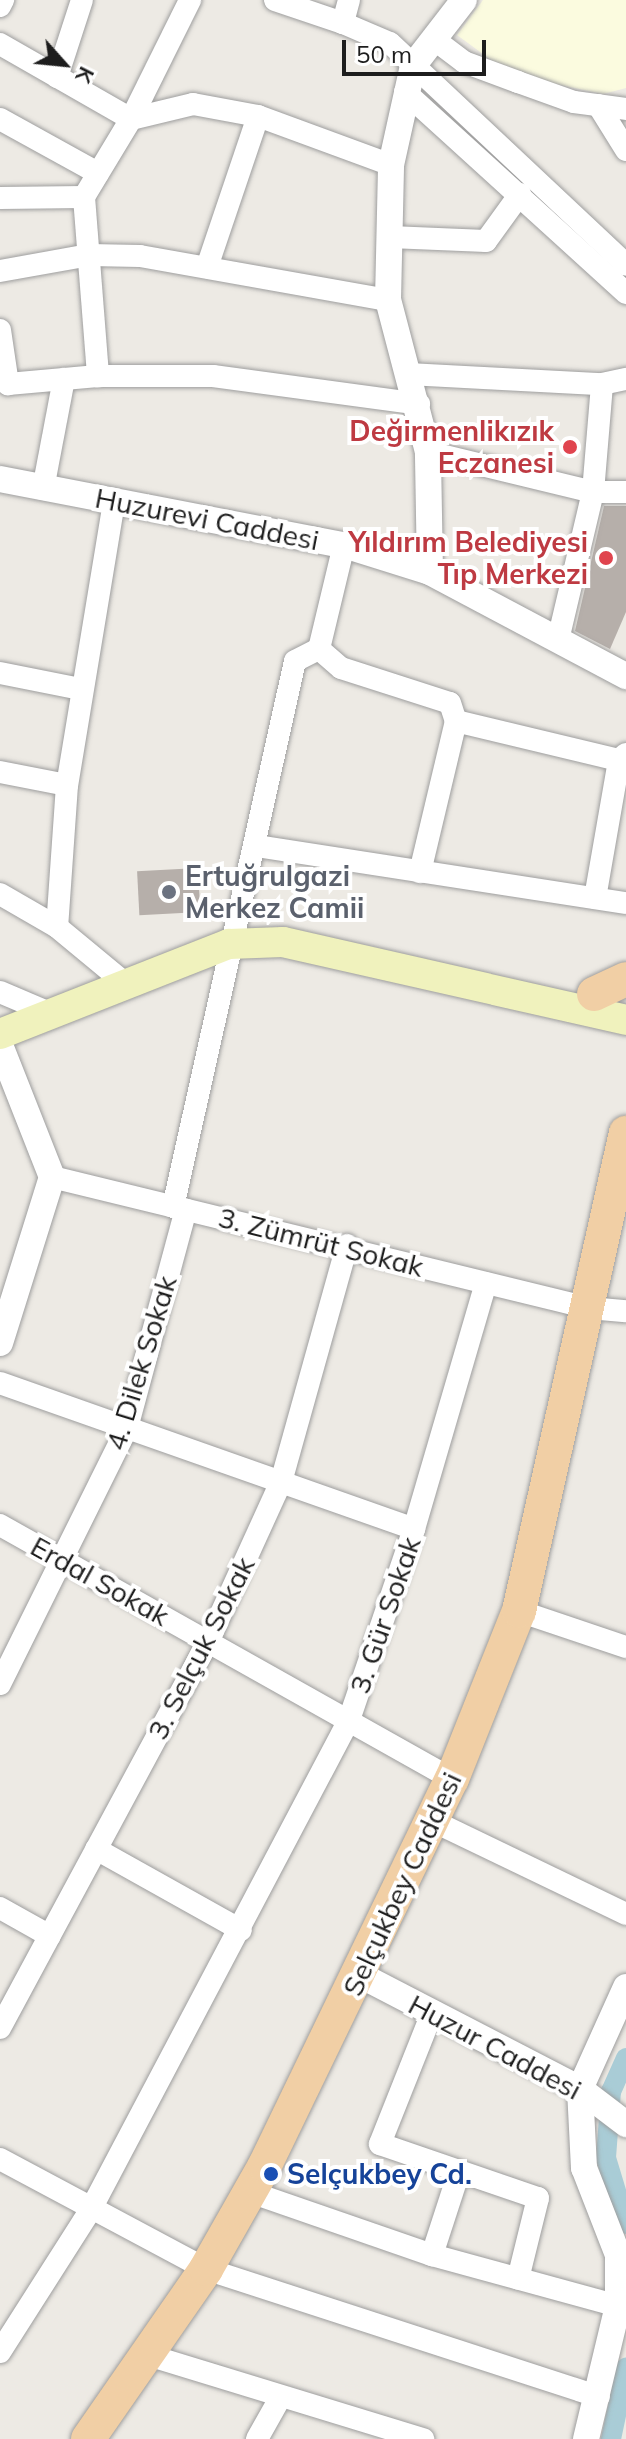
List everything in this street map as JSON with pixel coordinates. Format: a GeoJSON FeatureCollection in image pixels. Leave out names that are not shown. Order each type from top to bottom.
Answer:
{"type":"FeatureCollection","features":[{"type":"Feature","properties":{"kind":"main road"},"geometry":{"type":"LineString","coordinates":[[0,1034],[229,944],[283,942],[496,987],[537,1003],[626,1020]]}},
{"type":"Feature","properties":{"kind":"main road"},"geometry":{"type":"LineString","coordinates":[[496,987],[547,985],[610,997],[626,979]]}},
{"type":"Feature","properties":{"kind":"main road","name":"Selçukbey Caddesi"},"geometry":{"type":"LineString","coordinates":[[88,2439],[206,2269],[250,2192],[360,1975],[452,1779],[519,1611],[593,1292],[626,1133]]}},
{"type":"Feature","properties":{"kind":"main road","name":"Selçukbey Caddesi"},"geometry":{"type":"LineString","coordinates":[[593,1292],[626,1235]]}},
{"type":"Feature","properties":{"kind":"street"},"geometry":{"type":"LineString","coordinates":[[0,6],[3,0]]}},
{"type":"Feature","properties":{"kind":"street"},"geometry":{"type":"LineString","coordinates":[[57,77],[82,0]]}},
{"type":"Feature","properties":{"kind":"street"},"geometry":{"type":"LineString","coordinates":[[98,376],[84,197],[131,119],[190,0]]}},
{"type":"Feature","properties":{"kind":"street"},"geometry":{"type":"LineString","coordinates":[[275,0],[390,43],[626,265]]}},
{"type":"Feature","properties":{"kind":"street"},"geometry":{"type":"LineString","coordinates":[[343,23],[349,0]]}},
{"type":"Feature","properties":{"kind":"street"},"geometry":{"type":"LineString","coordinates":[[430,572],[428,452],[419,404],[388,300],[391,165],[413,66],[464,0]]}},
{"type":"Feature","properties":{"kind":"street"},"geometry":{"type":"LineString","coordinates":[[435,40],[464,62],[598,105],[626,109]]}},
{"type":"Feature","properties":{"kind":"street"},"geometry":{"type":"LineString","coordinates":[[0,44],[131,119],[193,104],[258,116],[391,165]]}},
{"type":"Feature","properties":{"kind":"street"},"geometry":{"type":"LineString","coordinates":[[405,92],[626,293]]}},
{"type":"Feature","properties":{"kind":"street"},"geometry":{"type":"LineString","coordinates":[[598,105],[626,150]]}},
{"type":"Feature","properties":{"kind":"street"},"geometry":{"type":"LineString","coordinates":[[207,267],[258,116]]}},
{"type":"Feature","properties":{"kind":"street"},"geometry":{"type":"LineString","coordinates":[[0,119],[98,173]]}},
{"type":"Feature","properties":{"kind":"street"},"geometry":{"type":"LineString","coordinates":[[390,237],[486,241],[520,194]]}},
{"type":"Feature","properties":{"kind":"street"},"geometry":{"type":"LineString","coordinates":[[0,198],[84,197]]}},
{"type":"Feature","properties":{"kind":"street"},"geometry":{"type":"LineString","coordinates":[[0,271],[89,255],[207,267],[388,300]]}},
{"type":"Feature","properties":{"kind":"street"},"geometry":{"type":"LineString","coordinates":[[1,340],[8,384],[98,376],[213,376],[419,404]]}},
{"type":"Feature","properties":{"kind":"street"},"geometry":{"type":"LineString","coordinates":[[408,374],[602,384],[626,379]]}},
{"type":"Feature","properties":{"kind":"street"},"geometry":{"type":"LineString","coordinates":[[43,489],[64,379]]}},
{"type":"Feature","properties":{"kind":"street"},"geometry":{"type":"LineString","coordinates":[[558,640],[593,492],[602,384]]}},
{"type":"Feature","properties":{"kind":"street"},"geometry":{"type":"LineString","coordinates":[[428,452],[593,492],[626,492]]}},
{"type":"Feature","properties":{"kind":"street","name":"Huzurevi Caddesi"},"geometry":{"type":"LineString","coordinates":[[0,479],[344,545],[430,572],[626,676]]}},
{"type":"Feature","properties":{"kind":"street"},"geometry":{"type":"LineString","coordinates":[[57,927],[67,785],[80,689],[114,502]]}},
{"type":"Feature","properties":{"kind":"street"},"geometry":{"type":"LineString","coordinates":[[344,545],[319,649],[341,668],[450,703],[456,721],[420,872]]}},
{"type":"Feature","properties":{"kind":"street","name":"4. Dilek Sokak"},"geometry":{"type":"LineString","coordinates":[[0,1684],[65,1561],[127,1428],[180,1208],[229,944],[257,846],[295,661],[319,649]]}},
{"type":"Feature","properties":{"kind":"street"},"geometry":{"type":"LineString","coordinates":[[0,673],[80,689]]}},
{"type":"Feature","properties":{"kind":"street"},"geometry":{"type":"LineString","coordinates":[[456,721],[622,757],[595,898]]}},
{"type":"Feature","properties":{"kind":"street"},"geometry":{"type":"LineString","coordinates":[[0,772],[67,785]]}},
{"type":"Feature","properties":{"kind":"street"},"geometry":{"type":"LineString","coordinates":[[257,846],[626,903]]}},
{"type":"Feature","properties":{"kind":"street"},"geometry":{"type":"LineString","coordinates":[[0,894],[57,927],[127,985]]}},
{"type":"Feature","properties":{"kind":"street"},"geometry":{"type":"LineString","coordinates":[[0,992],[52,1014]]}},
{"type":"Feature","properties":{"kind":"street"},"geometry":{"type":"LineString","coordinates":[[0,1045],[52,1177],[0,1343]]}},
{"type":"Feature","properties":{"kind":"street","name":"3. Zümrüt Sokak"},"geometry":{"type":"LineString","coordinates":[[52,1177],[347,1245],[486,1283],[593,1292],[626,1311]]}},
{"type":"Feature","properties":{"kind":"street","name":"3. Selçuk Sokak"},"geometry":{"type":"LineString","coordinates":[[0,2028],[208,1642],[281,1482],[347,1245]]}},
{"type":"Feature","properties":{"kind":"street","name":"3. Gür Sokak"},"geometry":{"type":"LineString","coordinates":[[0,2352],[91,2209],[241,1930],[349,1720],[414,1529],[486,1283]]}},
{"type":"Feature","properties":{"kind":"street"},"geometry":{"type":"LineString","coordinates":[[0,1383],[414,1529]]}},
{"type":"Feature","properties":{"kind":"street","name":"Erdal Sokak"},"geometry":{"type":"LineString","coordinates":[[0,1525],[452,1779]]}},
{"type":"Feature","properties":{"kind":"street"},"geometry":{"type":"LineString","coordinates":[[519,1611],[626,1647]]}},
{"type":"Feature","properties":{"kind":"street"},"geometry":{"type":"LineString","coordinates":[[433,1821],[626,1914]]}},
{"type":"Feature","properties":{"kind":"street"},"geometry":{"type":"LineString","coordinates":[[96,1849],[241,1930]]}},
{"type":"Feature","properties":{"kind":"street"},"geometry":{"type":"LineString","coordinates":[[0,1908],[50,1936]]}},
{"type":"Feature","properties":{"kind":"street","name":"Huzur Caddesi"},"geometry":{"type":"LineString","coordinates":[[360,1975],[586,2094],[626,2124]]}},
{"type":"Feature","properties":{"kind":"street"},"geometry":{"type":"LineString","coordinates":[[586,2439],[599,2397],[618,2306],[618,2255],[584,2168],[586,2094],[626,1987]]}},
{"type":"Feature","properties":{"kind":"street"},"geometry":{"type":"LineString","coordinates":[[432,2013],[380,2144],[538,2198],[518,2279]]}},
{"type":"Feature","properties":{"kind":"street"},"geometry":{"type":"LineString","coordinates":[[0,2159],[206,2269],[599,2397]]}},
{"type":"Feature","properties":{"kind":"street"},"geometry":{"type":"LineString","coordinates":[[432,2255],[459,2172]]}},
{"type":"Feature","properties":{"kind":"street"},"geometry":{"type":"LineString","coordinates":[[250,2192],[432,2255],[618,2306]]}},
{"type":"Feature","properties":{"kind":"street"},"geometry":{"type":"LineString","coordinates":[[148,2355],[369,2431],[423,2439]]}},
{"type":"Feature","properties":{"kind":"street"},"geometry":{"type":"LineString","coordinates":[[257,2439],[280,2398]]}},
{"type":"Feature","properties":{"kind":"shaded area"},"geometry":{"type":"Polygon","coordinates":[[[483,0],[626,0],[626,88],[603,94],[551,83],[491,60],[457,35],[483,0]]]}},
{"type":"Feature","properties":{"kind":"building","name":"Yıldırım Belediyesi Tıp Merkezi"},"geometry":{"type":"Polygon","coordinates":[[[604,506],[626,506],[626,612],[610,649],[575,631],[604,506]]]}},
{"type":"Feature","properties":{"kind":"building","name":"Ertuğrulgazi Merkez Camii"},"geometry":{"type":"Polygon","coordinates":[[[198,868],[200,912],[139,915],[137,871],[198,868]]]}},
{"type":"Feature","properties":{"kind":"waterway"},"geometry":{"type":"LineString","coordinates":[[626,2058],[611,2091],[606,2158],[626,2224]]}},
{"type":"Feature","properties":{"kind":"waterway"},"geometry":{"type":"LineString","coordinates":[[611,2439],[626,2368]]}},
{"type":"Feature","properties":{"kind":"place","name":"Değirmenlikızık Eczanesi"},"geometry":{"type":"Point","coordinates":[570,447]}},
{"type":"Feature","properties":{"kind":"place","name":"Yıldırım Belediyesi Tıp Merkezi"},"geometry":{"type":"Point","coordinates":[606,558]}},
{"type":"Feature","properties":{"kind":"place","name":"Ertuğrulgazi Merkez Camii"},"geometry":{"type":"Point","coordinates":[169,892]}},
{"type":"Feature","properties":{"kind":"place","name":"Selçukbey Cd."},"geometry":{"type":"Point","coordinates":[271,2174]}}]}
